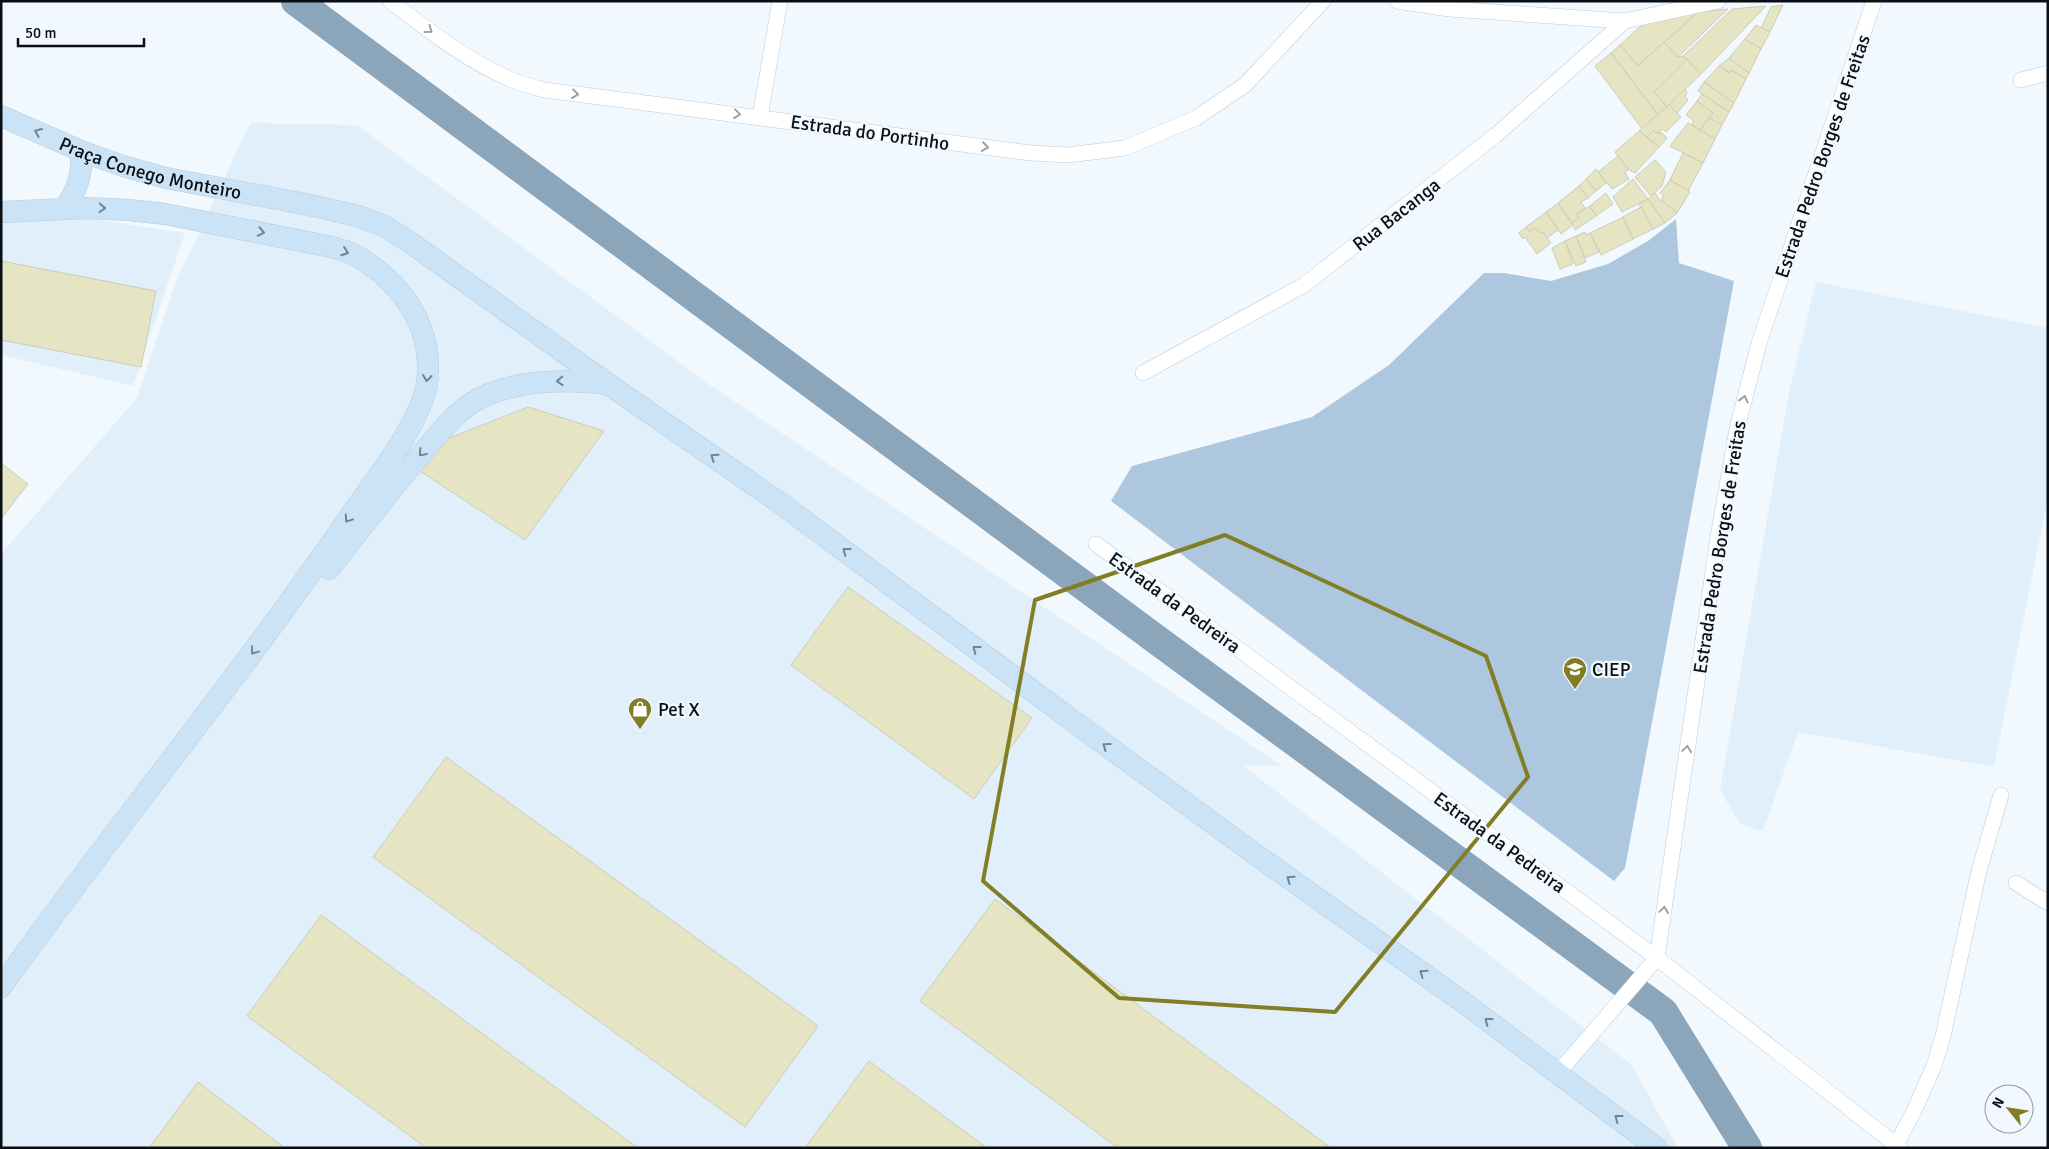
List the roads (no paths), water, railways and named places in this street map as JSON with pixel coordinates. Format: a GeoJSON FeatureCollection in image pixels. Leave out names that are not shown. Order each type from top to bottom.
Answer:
{"type":"FeatureCollection","features":[{"type":"Feature","properties":{"kind":"street","name":"Estrada do Portinho"},"geometry":{"type":"LineString","coordinates":[[390,1],[478,64],[513,81],[545,90],[1031,154],[1068,155],[1125,148],[1196,118],[1245,85],[1323,1]]}},
{"type":"Feature","properties":{"kind":"street"},"geometry":{"type":"LineString","coordinates":[[760,117],[780,1]]}},
{"type":"Feature","properties":{"kind":"street"},"geometry":{"type":"LineString","coordinates":[[1397,1],[1449,9],[1625,20],[1718,1]]}},
{"type":"Feature","properties":{"kind":"street","name":"Estrada Pedro Borges de Freitas"},"geometry":{"type":"LineString","coordinates":[[1657,958],[1718,537],[1737,429],[1759,343],[1874,1]]}},
{"type":"Feature","properties":{"kind":"street","name":"Rua Bacanga"},"geometry":{"type":"LineString","coordinates":[[1143,373],[1304,285],[1496,135],[1625,20]]}},
{"type":"Feature","properties":{"kind":"street"},"geometry":{"type":"LineString","coordinates":[[2021,80],[2048,74]]}},
{"type":"Feature","properties":{"kind":"street","name":"Praça Conego Monteiro"},"geometry":{"type":"LineString","coordinates":[[1,116],[81,151],[166,178],[358,216],[384,226],[412,243],[608,384],[780,503],[1272,867],[1463,1002],[1657,1148]]}},
{"type":"Feature","properties":{"kind":"street"},"geometry":{"type":"LineString","coordinates":[[64,209],[79,184],[82,162],[81,151]]}},
{"type":"Feature","properties":{"kind":"street","name":"Praça Conego Monteiro"},"geometry":{"type":"LineString","coordinates":[[1,212],[87,208],[130,210],[165,214],[332,247],[356,256],[382,275],[407,299],[421,327],[428,360],[426,384],[419,408],[400,445],[296,594],[1,987]]}},
{"type":"Feature","properties":{"kind":"street"},"geometry":{"type":"LineString","coordinates":[[296,594],[317,582],[329,569],[402,475],[452,419],[471,403],[487,394],[519,386],[557,381],[608,384]]}},
{"type":"Feature","properties":{"kind":"street","name":"Estrada da Pedreira"},"geometry":{"type":"LineString","coordinates":[[1096,544],[1657,958],[1898,1146]]}},
{"type":"Feature","properties":{"kind":"street"},"geometry":{"type":"LineString","coordinates":[[1898,1146],[1930,1075],[1941,1044],[1979,871],[2001,795]]}},
{"type":"Feature","properties":{"kind":"street"},"geometry":{"type":"LineString","coordinates":[[2016,883],[2048,903]]}},
{"type":"Feature","properties":{"kind":"street"},"geometry":{"type":"LineString","coordinates":[[1557,1074],[1657,958]]}},
{"type":"Feature","properties":{"kind":"waterway"},"geometry":{"type":"LineString","coordinates":[[296,1],[1157,640],[1663,1012],[1747,1148]]}},
{"type":"Feature","properties":{"kind":"place","name":"CIEP"},"geometry":{"type":"Point","coordinates":[1575,690]}},
{"type":"Feature","properties":{"kind":"place","name":"Pet X"},"geometry":{"type":"Point","coordinates":[640,730]}}]}
